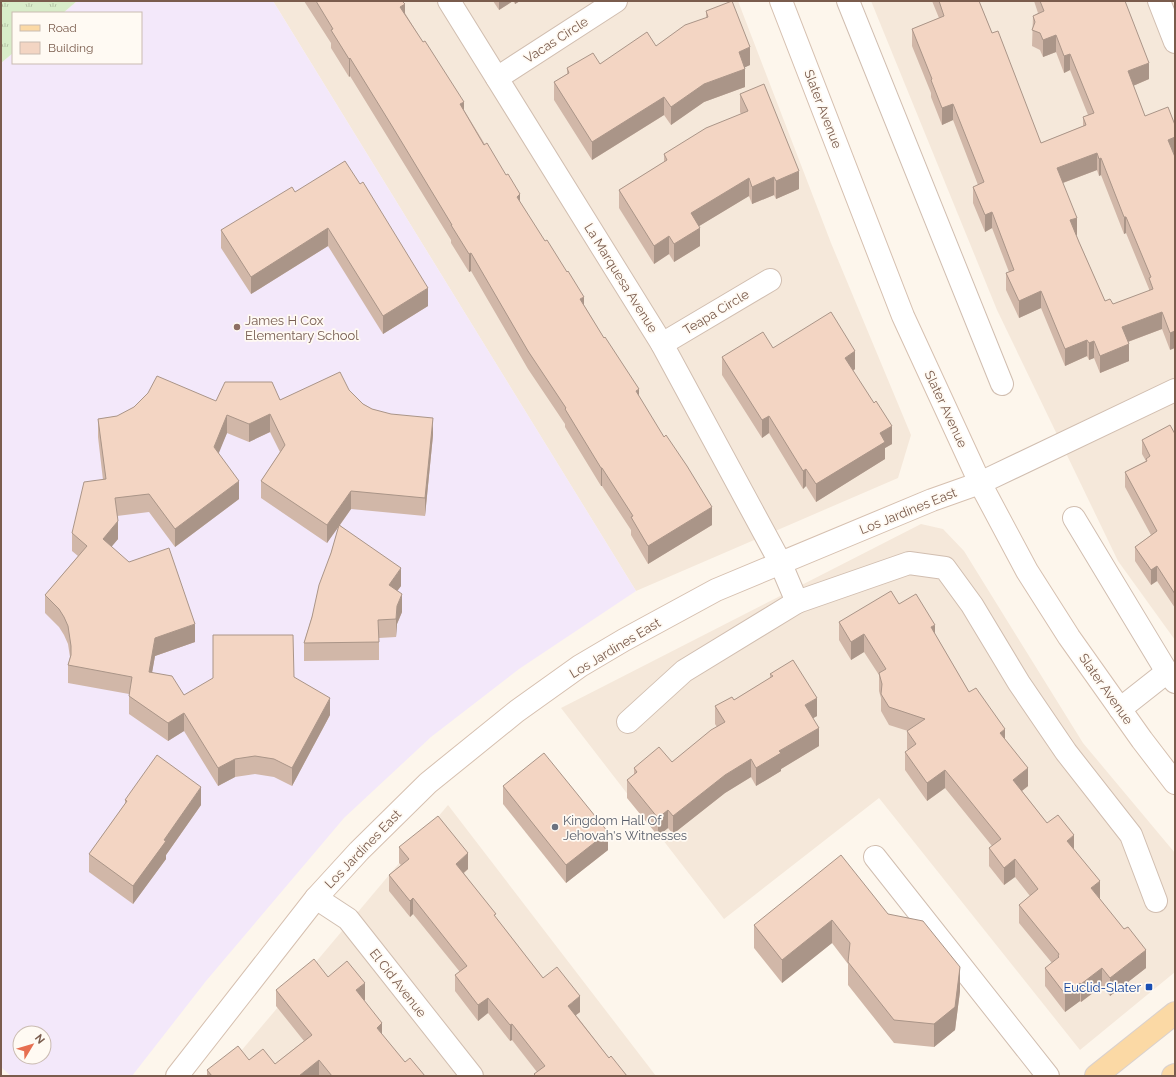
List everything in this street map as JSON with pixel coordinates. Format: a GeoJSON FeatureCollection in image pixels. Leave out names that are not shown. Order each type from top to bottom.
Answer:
{"type":"FeatureCollection","features":[{"type":"Feature","properties":{"kind":"main road"},"geometry":{"type":"LineString","coordinates":[[1096,1076],[1175,1013]]}},
{"type":"Feature","properties":{"kind":"street","name":"La Marquesa Avenue"},"geometry":{"type":"LineString","coordinates":[[449,1],[662,344],[780,562],[797,602]]}},
{"type":"Feature","properties":{"kind":"street","name":"Vacas Circle"},"geometry":{"type":"LineString","coordinates":[[497,78],[616,1]]}},
{"type":"Feature","properties":{"kind":"street","name":"Slater Avenue"},"geometry":{"type":"LineString","coordinates":[[781,1],[903,316],[980,483],[1027,571],[1069,638],[1175,783]]}},
{"type":"Feature","properties":{"kind":"street"},"geometry":{"type":"LineString","coordinates":[[848,1],[1002,384]]}},
{"type":"Feature","properties":{"kind":"street"},"geometry":{"type":"LineString","coordinates":[[1159,1],[1175,42]]}},
{"type":"Feature","properties":{"kind":"street","name":"Teapa Circle"},"geometry":{"type":"LineString","coordinates":[[662,344],[770,280]]}},
{"type":"Feature","properties":{"kind":"street","name":"Los Jardines East"},"geometry":{"type":"LineString","coordinates":[[177,1076],[316,898],[359,851],[428,783],[517,711],[580,666],[624,640],[716,590],[780,562],[932,500],[980,483],[1175,390]]}},
{"type":"Feature","properties":{"kind":"street"},"geometry":{"type":"LineString","coordinates":[[1074,518],[1171,677],[1120,709]]}},
{"type":"Feature","properties":{"kind":"street"},"geometry":{"type":"LineString","coordinates":[[628,722],[684,671],[797,602],[909,563],[945,568],[972,605],[1018,682],[1066,752],[1131,835],[1156,901]]}},
{"type":"Feature","properties":{"kind":"street"},"geometry":{"type":"LineString","coordinates":[[875,857],[1048,1076]]}},
{"type":"Feature","properties":{"kind":"street","name":"El Cid Avenue"},"geometry":{"type":"LineString","coordinates":[[316,898],[348,919],[472,1076]]}},
{"type":"Feature","properties":{"kind":"shaded area","name":"James H Cox Elementary School"},"geometry":{"type":"Polygon","coordinates":[[[77,1],[273,1],[636,591],[519,669],[431,737],[344,818],[206,981],[132,1076],[11,1076],[1,1067],[1,63],[12,54],[12,64],[142,64],[142,12],[64,12],[77,1]]]}},
{"type":"Feature","properties":{"kind":"shaded area"},"geometry":{"type":"Polygon","coordinates":[[[273,1],[738,1],[831,243],[911,435],[898,478],[636,591],[273,1]]]}},
{"type":"Feature","properties":{"kind":"shaded area"},"geometry":{"type":"Polygon","coordinates":[[[871,1],[1175,1],[1175,640],[1118,561],[997,310],[871,1]]]}},
{"type":"Feature","properties":{"kind":"shaded area"},"geometry":{"type":"Polygon","coordinates":[[[921,524],[943,529],[964,551],[1083,743],[1175,853],[1175,972],[1080,1050],[879,798],[724,919],[561,708],[921,524]]]}},
{"type":"Feature","properties":{"kind":"shaded area"},"geometry":{"type":"Polygon","coordinates":[[[448,805],[656,1076],[220,1076],[448,805]]]}},
{"type":"Feature","properties":{"kind":"green space"},"geometry":{"type":"Polygon","coordinates":[[[1,1],[77,1],[64,12],[12,12],[12,54],[1,63],[1,1]]]}},
{"type":"Feature","properties":{"kind":"building"},"geometry":{"type":"Polygon","coordinates":[[[316,1],[402,1],[405,4],[400,7],[423,42],[425,41],[464,102],[460,104],[484,145],[487,143],[506,175],[508,174],[520,194],[517,197],[545,241],[547,240],[584,297],[580,299],[604,338],[605,337],[639,389],[636,391],[664,437],[666,435],[712,507],[648,546],[631,517],[633,516],[601,468],[565,409],[566,408],[528,351],[471,253],[469,254],[392,126],[331,30],[333,29],[316,1]]]}},
{"type":"Feature","properties":{"kind":"building"},"geometry":{"type":"Polygon","coordinates":[[[732,1],[750,47],[739,52],[745,69],[704,84],[671,107],[664,97],[592,142],[554,82],[569,73],[567,68],[593,53],[600,64],[647,32],[656,46],[685,25],[708,17],[706,11],[732,1]]]}},
{"type":"Feature","properties":{"kind":"building"},"geometry":{"type":"Polygon","coordinates":[[[939,1],[979,1],[992,33],[998,31],[1041,143],[1086,125],[1083,117],[1094,113],[1070,54],[1064,56],[1056,35],[1043,40],[1040,33],[1032,30],[1035,22],[1033,16],[1044,11],[1040,1],[1125,1],[1149,63],[1128,71],[1145,116],[1168,107],[1175,125],[1175,137],[1168,140],[1175,157],[1175,331],[1170,333],[1162,312],[1122,327],[1129,344],[1100,356],[1094,341],[1089,343],[1087,340],[1065,349],[1041,291],[1019,301],[1006,273],[1014,270],[992,212],[985,215],[973,187],[984,182],[953,104],[942,108],[912,29],[944,16],[939,1]],[[1097,153],[1057,168],[1077,218],[1070,220],[1079,242],[1105,301],[1110,299],[1113,304],[1153,289],[1149,278],[1151,277],[1126,217],[1124,217],[1101,158],[1099,159],[1097,153]]]}},
{"type":"Feature","properties":{"kind":"building"},"geometry":{"type":"Polygon","coordinates":[[[764,84],[799,171],[776,181],[774,177],[752,187],[749,178],[691,213],[700,228],[674,244],[669,236],[654,246],[619,190],[667,160],[664,154],[706,128],[748,111],[740,94],[764,84]]]}},
{"type":"Feature","properties":{"kind":"building"},"geometry":{"type":"Polygon","coordinates":[[[345,161],[360,184],[363,182],[428,288],[383,316],[328,228],[251,277],[221,230],[292,187],[295,192],[345,161]]]}},
{"type":"Feature","properties":{"kind":"building"},"geometry":{"type":"Polygon","coordinates":[[[831,312],[855,351],[845,358],[874,403],[876,401],[892,426],[880,433],[885,442],[816,484],[806,469],[803,471],[769,416],[762,420],[722,357],[763,332],[773,348],[831,312]]]}},
{"type":"Feature","properties":{"kind":"building"},"geometry":{"type":"Polygon","coordinates":[[[340,372],[349,390],[363,404],[372,409],[391,414],[433,418],[425,498],[351,491],[327,525],[261,481],[285,445],[270,414],[249,424],[227,415],[214,447],[239,481],[175,529],[149,494],[115,498],[118,521],[103,539],[129,562],[169,548],[195,624],[155,638],[149,672],[172,676],[184,695],[213,678],[213,635],[293,635],[294,677],[330,698],[292,768],[274,759],[255,756],[235,759],[218,768],[184,713],[168,723],[129,696],[132,677],[68,665],[71,655],[71,646],[68,626],[59,609],[45,595],[87,546],[72,533],[84,482],[106,479],[98,419],[117,416],[134,407],[148,393],[157,376],[216,401],[225,382],[272,382],[280,400],[340,372]]]}},
{"type":"Feature","properties":{"kind":"building"},"geometry":{"type":"Polygon","coordinates":[[[1170,425],[1175,434],[1175,594],[1157,566],[1151,570],[1135,547],[1157,531],[1125,472],[1147,461],[1146,459],[1150,456],[1142,440],[1170,425]]]}},
{"type":"Feature","properties":{"kind":"building"},"geometry":{"type":"Polygon","coordinates":[[[339,525],[401,568],[389,585],[402,594],[397,606],[396,619],[378,620],[379,642],[304,643],[312,617],[319,585],[331,553],[339,525]]]}},
{"type":"Feature","properties":{"kind":"building"},"geometry":{"type":"Polygon","coordinates":[[[891,591],[899,604],[916,594],[935,625],[931,627],[969,692],[976,688],[1005,729],[1000,733],[1028,768],[1013,780],[1047,823],[1058,815],[1074,835],[1067,841],[1100,881],[1091,888],[1124,929],[1128,927],[1146,950],[1110,978],[1102,968],[1065,994],[1045,968],[1059,957],[1059,954],[1019,905],[1038,889],[1015,859],[1004,868],[989,848],[1001,839],[945,770],[927,783],[905,752],[916,744],[907,731],[925,719],[889,707],[881,694],[882,684],[879,673],[886,669],[864,634],[851,642],[839,622],[891,591]]]}},
{"type":"Feature","properties":{"kind":"building"},"geometry":{"type":"Polygon","coordinates":[[[793,660],[817,698],[805,705],[819,728],[779,751],[781,753],[756,768],[751,759],[725,775],[673,816],[668,810],[658,818],[627,780],[637,772],[634,768],[659,747],[672,762],[711,730],[725,722],[715,706],[732,697],[734,700],[773,676],[770,674],[793,660]]]}},
{"type":"Feature","properties":{"kind":"building","name":"Kingdom Hall Of Jehovah's Witnesses"},"geometry":{"type":"Polygon","coordinates":[[[544,753],[608,832],[566,865],[503,786],[544,753]]]}},
{"type":"Feature","properties":{"kind":"building"},"geometry":{"type":"Polygon","coordinates":[[[157,755],[201,787],[164,840],[166,841],[133,886],[89,854],[127,801],[125,800],[157,755]]]}},
{"type":"Feature","properties":{"kind":"building"},"geometry":{"type":"Polygon","coordinates":[[[438,816],[468,853],[456,864],[496,914],[494,915],[543,978],[557,967],[580,996],[568,1006],[609,1058],[611,1056],[627,1076],[536,1076],[534,1074],[545,1066],[512,1024],[510,1025],[488,998],[478,1005],[455,975],[467,966],[413,898],[410,901],[389,875],[409,859],[399,847],[438,816]]]}},
{"type":"Feature","properties":{"kind":"building"},"geometry":{"type":"Polygon","coordinates":[[[841,855],[888,914],[923,921],[960,967],[955,1007],[934,1024],[894,1020],[848,962],[850,943],[832,920],[782,960],[754,925],[841,855]]]}},
{"type":"Feature","properties":{"kind":"building"},"geometry":{"type":"Polygon","coordinates":[[[314,959],[328,977],[347,961],[365,983],[356,990],[382,1023],[377,1028],[405,1062],[410,1058],[425,1076],[332,1076],[319,1060],[299,1076],[212,1076],[207,1070],[238,1046],[249,1060],[263,1049],[275,1064],[312,1035],[276,990],[314,959]]]}},
{"type":"Feature","properties":{"kind":"place","name":"James H Cox Elementary School"},"geometry":{"type":"Point","coordinates":[237,327]}},
{"type":"Feature","properties":{"kind":"place","name":"Kingdom Hall Of Jehovah's Witnesses"},"geometry":{"type":"Point","coordinates":[555,827]}},
{"type":"Feature","properties":{"kind":"place","name":"Euclid-Slater"},"geometry":{"type":"Point","coordinates":[1149,987]}}]}
